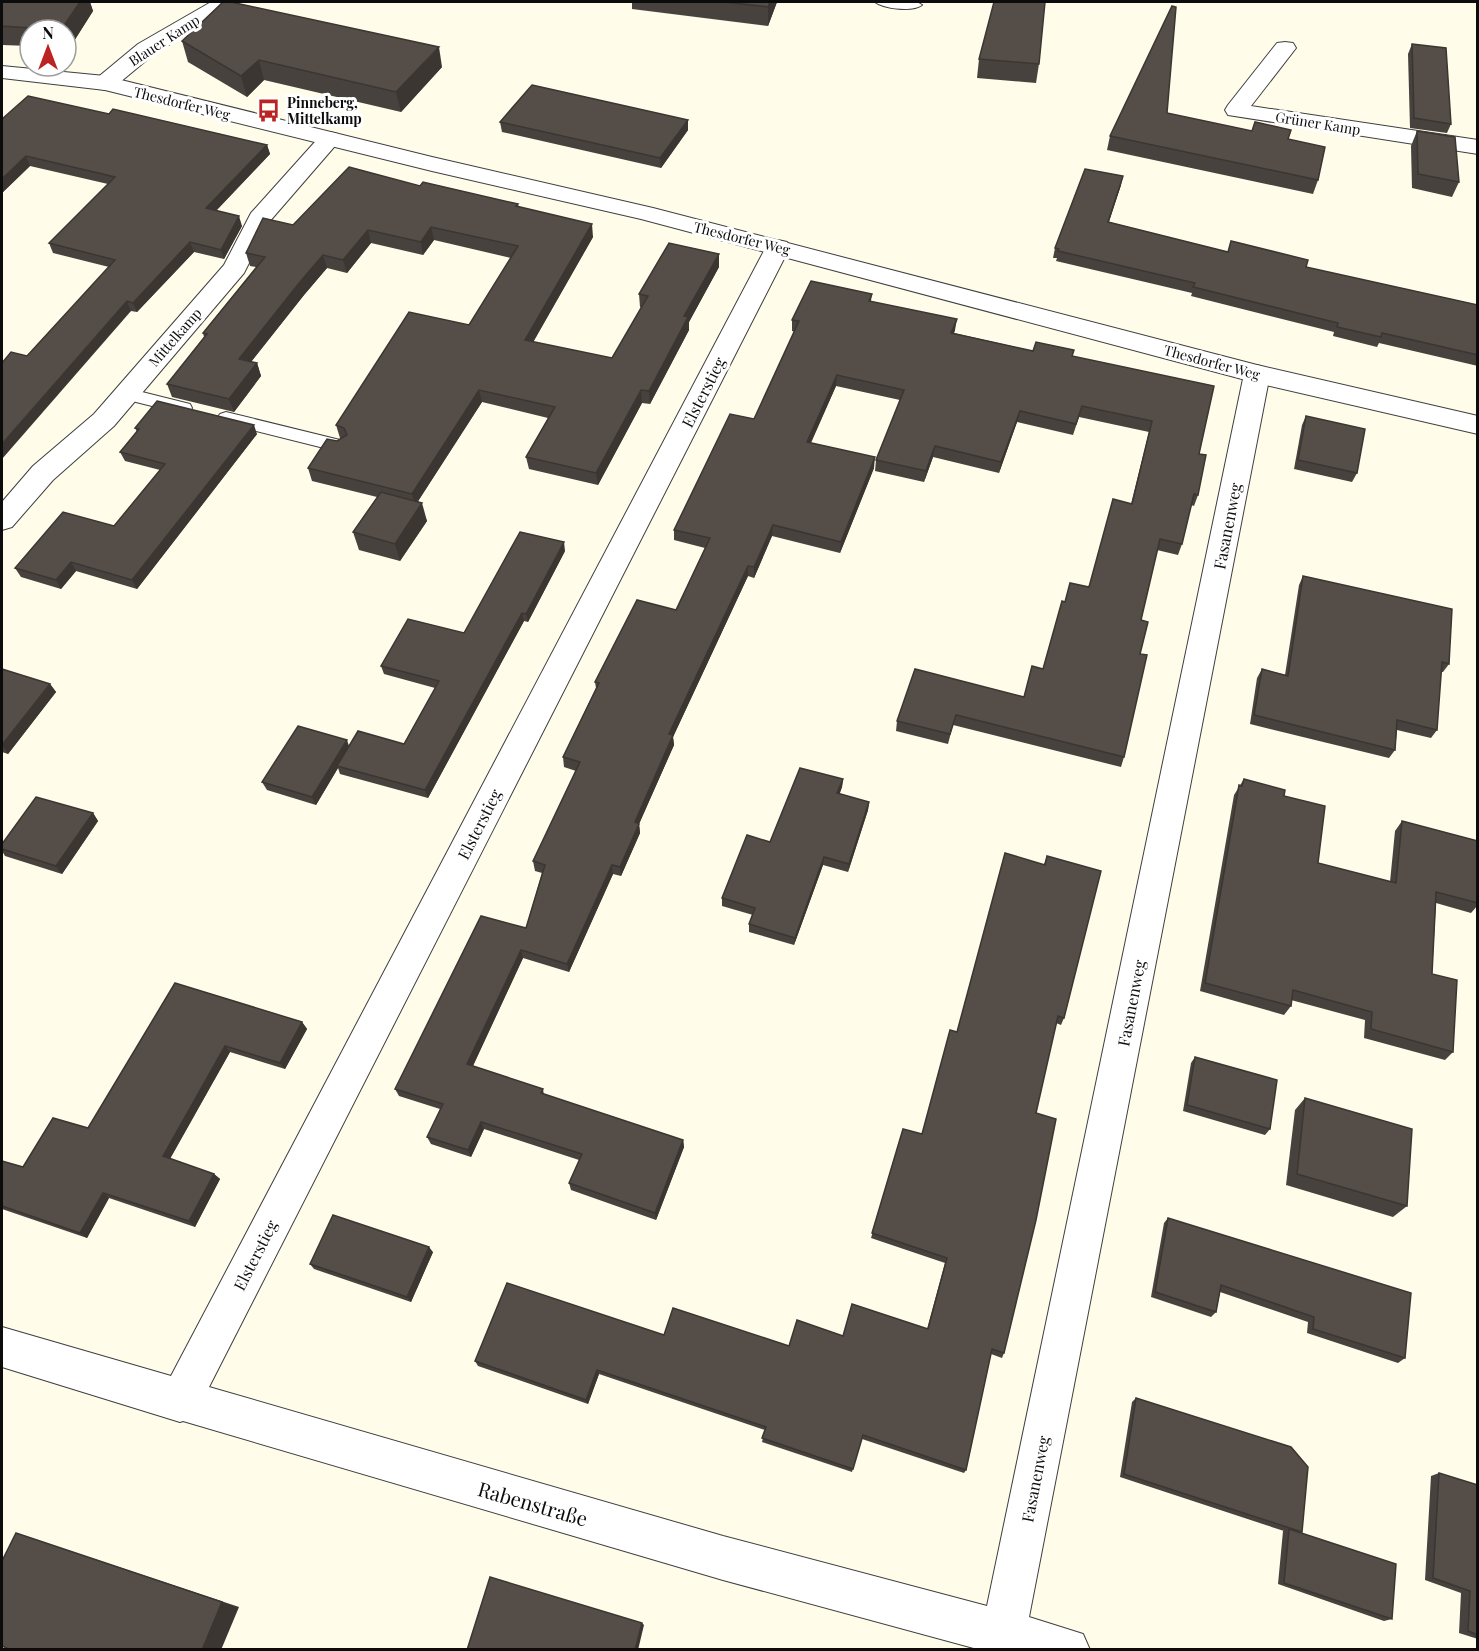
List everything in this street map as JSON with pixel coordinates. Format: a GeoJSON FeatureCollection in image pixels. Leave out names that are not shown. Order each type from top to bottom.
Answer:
{"type":"FeatureCollection","features":[{"type":"Feature","properties":{"kind":"street","name":"Blauer Kamp"},"geometry":{"type":"LineString","coordinates":[[105,83],[146,49],[225,2]]}},
{"type":"Feature","properties":{"kind":"street","name":"Grüner Kamp"},"geometry":{"type":"LineString","coordinates":[[1285,48],[1236,110],[1478,147]]}},
{"type":"Feature","properties":{"kind":"street","name":"Thesdorfer Weg"},"geometry":{"type":"LineString","coordinates":[[2,72],[105,83],[645,213],[1257,374],[1478,425]]}},
{"type":"Feature","properties":{"kind":"street","name":"Mittelkamp"},"geometry":{"type":"LineString","coordinates":[[2,520],[43,473],[104,420],[235,268],[259,218],[330,139]]}},
{"type":"Feature","properties":{"kind":"street","name":"Elsterstieg"},"geometry":{"type":"LineString","coordinates":[[180,1401],[778,247]]}},
{"type":"Feature","properties":{"kind":"street","name":"Fasanenweg"},"geometry":{"type":"LineString","coordinates":[[1004,1631],[1257,374]]}},
{"type":"Feature","properties":{"kind":"street","name":"Rabenstraße"},"geometry":{"type":"LineString","coordinates":[[2,1347],[180,1401],[723,1558],[1004,1631],[1067,1650]]}},
{"type":"Feature","properties":{"kind":"lane"},"geometry":{"type":"LineString","coordinates":[[882,2],[915,5]]}},
{"type":"Feature","properties":{"kind":"lane"},"geometry":{"type":"LineString","coordinates":[[126,394],[340,446]]}},
{"type":"Feature","properties":{"kind":"building"},"geometry":{"type":"Polygon","coordinates":[[[2,2],[80,2],[69,18],[18,18],[18,27],[2,26],[2,2]]]}},
{"type":"Feature","properties":{"kind":"building"},"geometry":{"type":"Polygon","coordinates":[[[223,2],[439,47],[396,92],[259,60],[241,76],[182,41],[223,2]]]}},
{"type":"Feature","properties":{"kind":"building"},"geometry":{"type":"Polygon","coordinates":[[[724,2],[770,2],[768,7],[724,2]]]}},
{"type":"Feature","properties":{"kind":"building"},"geometry":{"type":"Polygon","coordinates":[[[994,2],[1045,2],[1039,64],[979,59],[994,2]]]}},
{"type":"Feature","properties":{"kind":"building"},"geometry":{"type":"Polygon","coordinates":[[[1172,6],[1176,7],[1167,113],[1252,131],[1255,122],[1291,130],[1288,139],[1325,147],[1318,180],[1110,136],[1172,6]]]}},
{"type":"Feature","properties":{"kind":"building"},"geometry":{"type":"Polygon","coordinates":[[[1412,44],[1446,48],[1451,124],[1414,118],[1412,44]]]}},
{"type":"Feature","properties":{"kind":"building"},"geometry":{"type":"Polygon","coordinates":[[[532,85],[688,120],[660,158],[500,122],[532,85]]]}},
{"type":"Feature","properties":{"kind":"building"},"geometry":{"type":"Polygon","coordinates":[[[28,96],[109,114],[113,109],[267,145],[206,208],[239,216],[221,250],[190,242],[133,303],[127,301],[2,444],[2,363],[11,352],[27,356],[115,260],[49,243],[115,177],[26,156],[2,179],[2,119],[28,96]]]}},
{"type":"Feature","properties":{"kind":"building"},"geometry":{"type":"Polygon","coordinates":[[[1417,131],[1455,137],[1459,182],[1418,174],[1417,131]]]}},
{"type":"Feature","properties":{"kind":"building"},"geometry":{"type":"Polygon","coordinates":[[[349,167],[420,186],[423,182],[518,204],[516,206],[592,224],[525,340],[612,358],[648,296],[639,294],[669,243],[719,254],[684,316],[688,317],[649,391],[641,390],[596,473],[526,457],[555,407],[479,390],[412,494],[308,468],[327,439],[337,441],[347,435],[344,428],[336,425],[409,312],[469,325],[518,246],[431,227],[421,242],[368,230],[343,260],[323,255],[239,359],[257,363],[229,399],[167,384],[207,334],[203,333],[265,257],[246,253],[263,218],[293,225],[349,167]]]}},
{"type":"Feature","properties":{"kind":"building"},"geometry":{"type":"Polygon","coordinates":[[[1085,169],[1123,176],[1108,222],[1228,252],[1231,241],[1308,260],[1306,267],[1478,305],[1478,355],[1382,333],[1381,337],[1337,327],[1338,323],[1193,287],[1195,283],[1058,251],[1059,249],[1055,248],[1085,169]]]}},
{"type":"Feature","properties":{"kind":"building"},"geometry":{"type":"Polygon","coordinates":[[[811,281],[872,294],[869,301],[957,319],[951,333],[1033,351],[1036,342],[1074,350],[1072,356],[1214,386],[1199,454],[1206,455],[1198,495],[1194,494],[1182,544],[1160,539],[1141,620],[1148,622],[1140,654],[1147,655],[1124,757],[956,715],[950,734],[897,721],[915,669],[1024,697],[1032,666],[1043,669],[1062,601],[1065,602],[1070,583],[1089,587],[1113,499],[1132,504],[1152,421],[1082,406],[1076,424],[1020,411],[1001,462],[935,446],[926,471],[876,460],[904,390],[837,375],[807,442],[875,457],[841,542],[773,525],[754,567],[748,566],[669,734],[673,735],[635,822],[639,824],[620,867],[612,865],[567,964],[521,950],[467,1064],[543,1089],[541,1093],[683,1140],[655,1213],[569,1183],[582,1154],[481,1122],[468,1150],[427,1137],[443,1104],[395,1089],[481,916],[526,928],[545,865],[533,861],[580,762],[563,757],[599,683],[595,682],[637,600],[676,610],[710,538],[674,530],[730,414],[754,419],[799,321],[792,320],[811,281]]]}},
{"type":"Feature","properties":{"kind":"building"},"geometry":{"type":"Polygon","coordinates":[[[157,401],[254,425],[132,580],[71,562],[56,580],[15,568],[63,512],[114,526],[165,464],[120,452],[139,429],[135,428],[157,401]]]}},
{"type":"Feature","properties":{"kind":"building"},"geometry":{"type":"Polygon","coordinates":[[[1306,416],[1365,429],[1357,473],[1298,460],[1306,416]]]}},
{"type":"Feature","properties":{"kind":"building"},"geometry":{"type":"Polygon","coordinates":[[[381,492],[422,503],[395,544],[353,532],[381,492]]]}},
{"type":"Feature","properties":{"kind":"building"},"geometry":{"type":"Polygon","coordinates":[[[520,532],[564,542],[526,614],[522,613],[425,790],[337,766],[358,731],[404,744],[439,681],[381,666],[408,619],[464,633],[520,532]]]}},
{"type":"Feature","properties":{"kind":"building"},"geometry":{"type":"Polygon","coordinates":[[[1303,576],[1452,609],[1449,664],[1442,662],[1437,730],[1397,720],[1395,750],[1254,715],[1262,669],[1288,676],[1303,576]]]}},
{"type":"Feature","properties":{"kind":"building"},"geometry":{"type":"Polygon","coordinates":[[[2,669],[50,684],[2,745],[2,669]]]}},
{"type":"Feature","properties":{"kind":"building"},"geometry":{"type":"Polygon","coordinates":[[[298,726],[347,740],[312,797],[262,782],[298,726]]]}},
{"type":"Feature","properties":{"kind":"building"},"geometry":{"type":"Polygon","coordinates":[[[800,768],[843,779],[837,793],[869,802],[849,864],[824,857],[795,938],[749,924],[755,908],[722,898],[747,835],[770,842],[800,768]]]}},
{"type":"Feature","properties":{"kind":"building"},"geometry":{"type":"Polygon","coordinates":[[[1244,779],[1285,790],[1284,796],[1325,806],[1318,863],[1396,883],[1402,821],[1478,841],[1478,903],[1436,892],[1432,974],[1457,980],[1453,1052],[1371,1029],[1372,1012],[1293,990],[1291,1006],[1205,983],[1239,785],[1242,786],[1244,779]]]}},
{"type":"Feature","properties":{"kind":"building"},"geometry":{"type":"Polygon","coordinates":[[[36,797],[93,813],[56,866],[2,849],[2,844],[36,797]]]}},
{"type":"Feature","properties":{"kind":"building"},"geometry":{"type":"Polygon","coordinates":[[[1005,853],[1045,865],[1047,856],[1101,871],[1064,1018],[1058,1016],[1036,1113],[1056,1119],[1036,1220],[1004,1353],[992,1349],[966,1470],[863,1435],[853,1469],[762,1438],[766,1427],[597,1370],[586,1400],[475,1361],[507,1283],[664,1335],[673,1308],[789,1346],[797,1320],[843,1336],[852,1304],[928,1329],[947,1258],[872,1233],[903,1129],[922,1134],[950,1030],[957,1032],[1005,853]]]}},
{"type":"Feature","properties":{"kind":"building"},"geometry":{"type":"Polygon","coordinates":[[[175,983],[302,1022],[280,1063],[225,1046],[163,1156],[214,1174],[189,1221],[103,1193],[80,1233],[2,1206],[2,1161],[23,1167],[53,1118],[88,1128],[175,983]]]}},
{"type":"Feature","properties":{"kind":"building"},"geometry":{"type":"Polygon","coordinates":[[[1195,1057],[1277,1080],[1270,1129],[1187,1105],[1195,1057]]]}},
{"type":"Feature","properties":{"kind":"building"},"geometry":{"type":"Polygon","coordinates":[[[1305,1098],[1412,1129],[1407,1206],[1297,1174],[1305,1098]]]}},
{"type":"Feature","properties":{"kind":"building"},"geometry":{"type":"Polygon","coordinates":[[[333,1215],[429,1247],[407,1297],[310,1264],[333,1215]]]}},
{"type":"Feature","properties":{"kind":"building"},"geometry":{"type":"Polygon","coordinates":[[[1168,1218],[1411,1293],[1405,1358],[1313,1329],[1314,1317],[1221,1285],[1216,1312],[1155,1292],[1168,1218]]]}},
{"type":"Feature","properties":{"kind":"building"},"geometry":{"type":"Polygon","coordinates":[[[1136,1398],[1291,1447],[1308,1467],[1302,1532],[1124,1474],[1136,1398]]]}},
{"type":"Feature","properties":{"kind":"building"},"geometry":{"type":"Polygon","coordinates":[[[1439,1473],[1478,1485],[1478,1635],[1468,1631],[1470,1591],[1433,1578],[1439,1473]]]}},
{"type":"Feature","properties":{"kind":"building"},"geometry":{"type":"Polygon","coordinates":[[[1289,1529],[1396,1564],[1392,1619],[1284,1583],[1289,1529]]]}},
{"type":"Feature","properties":{"kind":"building"},"geometry":{"type":"Polygon","coordinates":[[[16,1533],[222,1602],[202,1650],[11,1650],[2,1646],[2,1561],[16,1533]]]}},
{"type":"Feature","properties":{"kind":"building"},"geometry":{"type":"Polygon","coordinates":[[[490,1577],[642,1623],[635,1650],[467,1650],[490,1577]]]}},
{"type":"Feature","properties":{"kind":"place","name":"Pinneberg, Mittelkamp"},"geometry":{"type":"Point","coordinates":[269,110]}}]}
